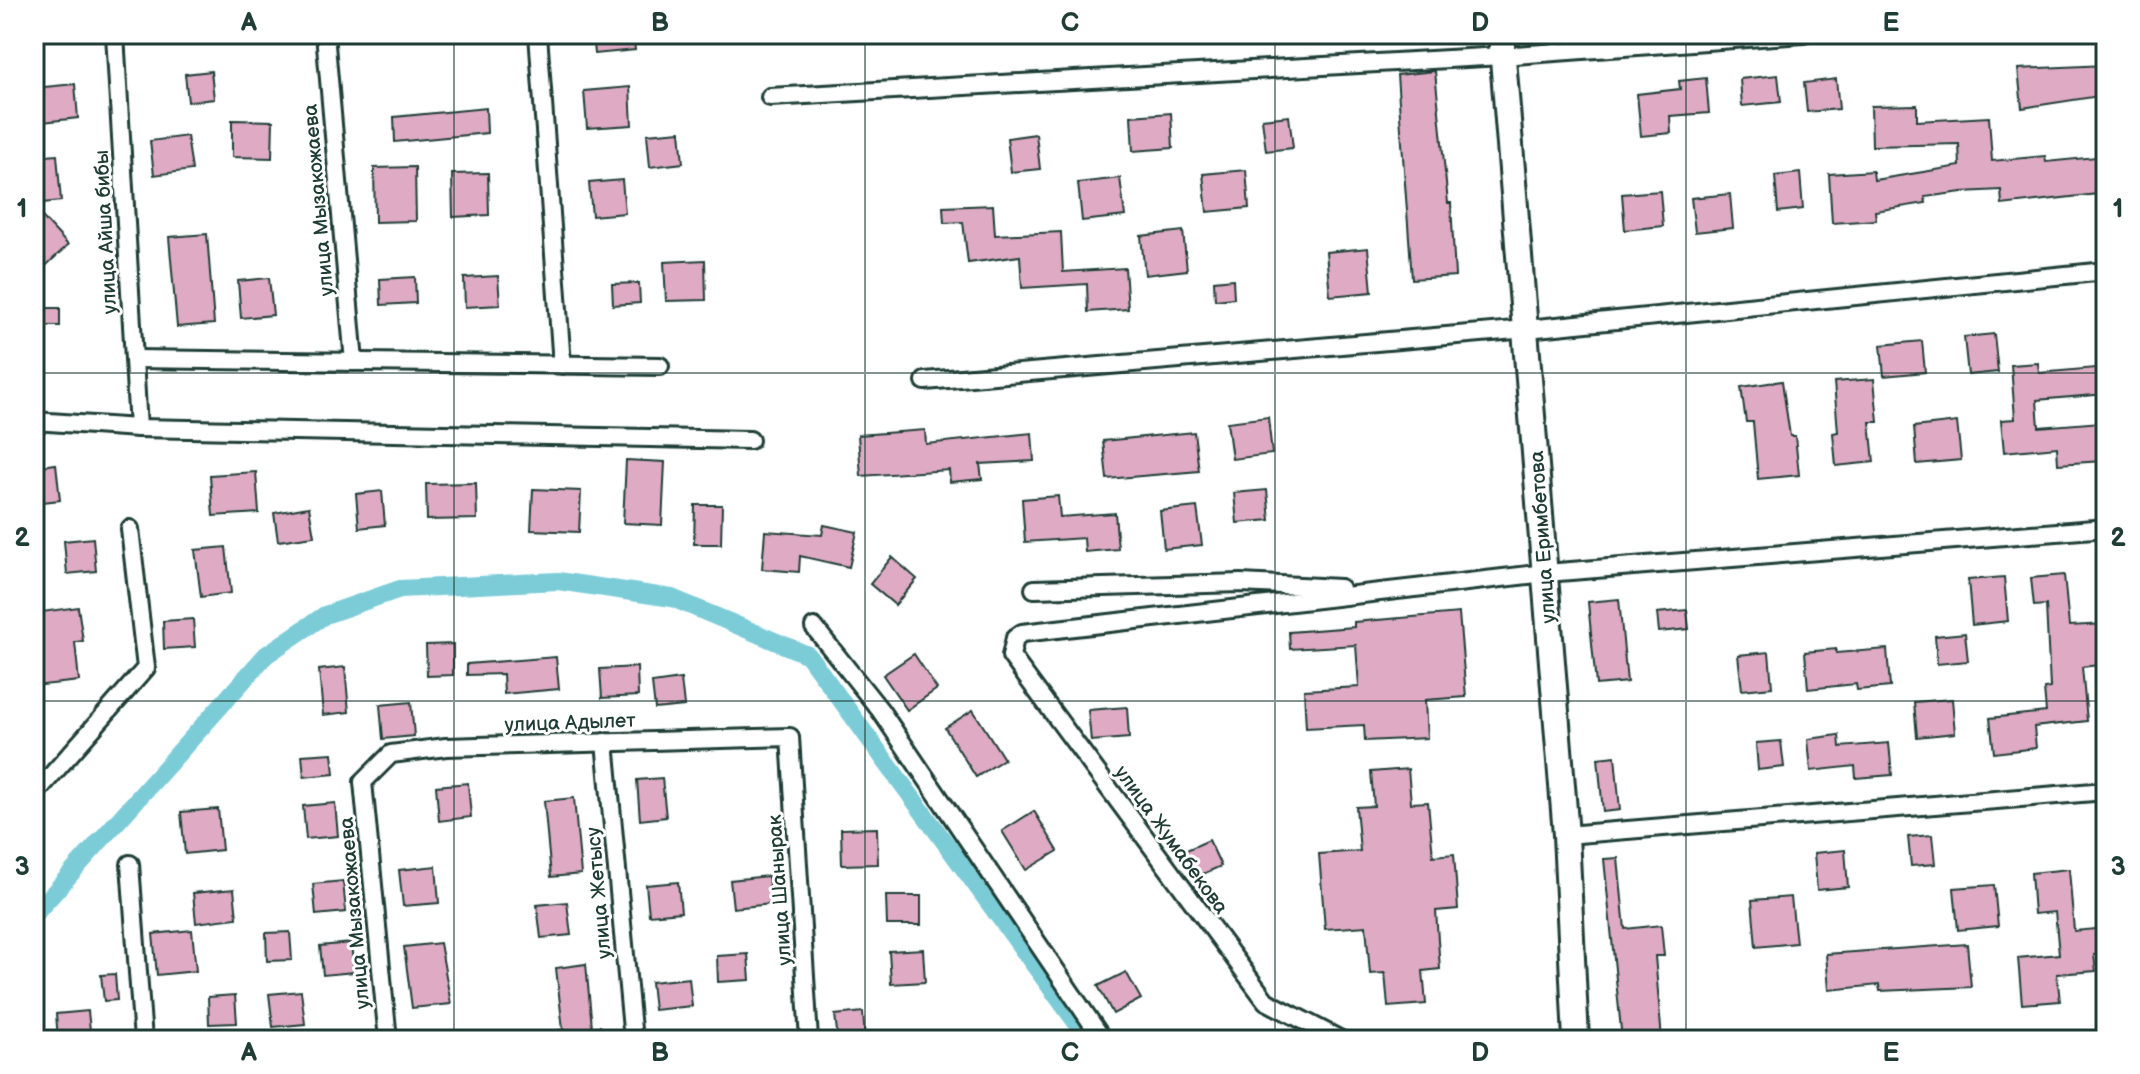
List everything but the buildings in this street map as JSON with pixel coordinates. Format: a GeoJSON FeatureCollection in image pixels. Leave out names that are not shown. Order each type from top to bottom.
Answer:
{"type":"FeatureCollection","features":[{"type":"Feature","properties":{"kind":"main road","name":"улица Еримбетова"},"geometry":{"type":"LineString","coordinates":[[1501,45],[1527,329],[1566,835],[1576,1040]]}},
{"type":"Feature","properties":{"kind":"street","name":"улица Айша бибы"},"geometry":{"type":"LineString","coordinates":[[115,34],[138,428]]}},
{"type":"Feature","properties":{"kind":"street","name":"улица Мызакожаева"},"geometry":{"type":"LineString","coordinates":[[325,34],[354,362]]}},
{"type":"Feature","properties":{"kind":"street"},"geometry":{"type":"LineString","coordinates":[[538,34],[562,365]]}},
{"type":"Feature","properties":{"kind":"street"},"geometry":{"type":"LineString","coordinates":[[770,97],[1501,45],[1803,34]]}},
{"type":"Feature","properties":{"kind":"street"},"geometry":{"type":"LineString","coordinates":[[925,381],[1527,329],[2106,271]]}},
{"type":"Feature","properties":{"kind":"street"},"geometry":{"type":"LineString","coordinates":[[134,359],[660,366]]}},
{"type":"Feature","properties":{"kind":"street"},"geometry":{"type":"LineString","coordinates":[[34,421],[138,428],[750,440]]}},
{"type":"Feature","properties":{"kind":"street"},"geometry":{"type":"LineString","coordinates":[[1034,589],[1241,583],[1389,591],[1546,573],[2106,528]]}},
{"type":"Feature","properties":{"kind":"street"},"geometry":{"type":"LineString","coordinates":[[34,795],[146,668],[130,529]]}},
{"type":"Feature","properties":{"kind":"street","name":"улица Жумабекова"},"geometry":{"type":"LineString","coordinates":[[1341,1040],[1266,1001],[1011,656],[1012,645],[1022,633],[1389,591]]}},
{"type":"Feature","properties":{"kind":"street"},"geometry":{"type":"LineString","coordinates":[[814,627],[880,710],[1103,1040]]}},
{"type":"Feature","properties":{"kind":"street","name":"улица Адылет"},"geometry":{"type":"LineString","coordinates":[[363,782],[391,754],[446,747],[790,737]]}},
{"type":"Feature","properties":{"kind":"street","name":"улица Шанырак"},"geometry":{"type":"LineString","coordinates":[[790,737],[809,1040]]}},
{"type":"Feature","properties":{"kind":"street","name":"улица Жетысу"},"geometry":{"type":"LineString","coordinates":[[605,742],[633,1040]]}},
{"type":"Feature","properties":{"kind":"street","name":"улица Мызакожаева"},"geometry":{"type":"LineString","coordinates":[[363,782],[388,1040]]}},
{"type":"Feature","properties":{"kind":"street"},"geometry":{"type":"LineString","coordinates":[[1566,835],[2106,791]]}},
{"type":"Feature","properties":{"kind":"street"},"geometry":{"type":"LineString","coordinates":[[130,864],[143,1040]]}},
{"type":"Feature","properties":{"kind":"waterway"},"geometry":{"type":"LineString","coordinates":[[34,915],[266,655],[325,615],[400,589],[558,581],[672,598],[808,655],[1089,1040]]}}]}
